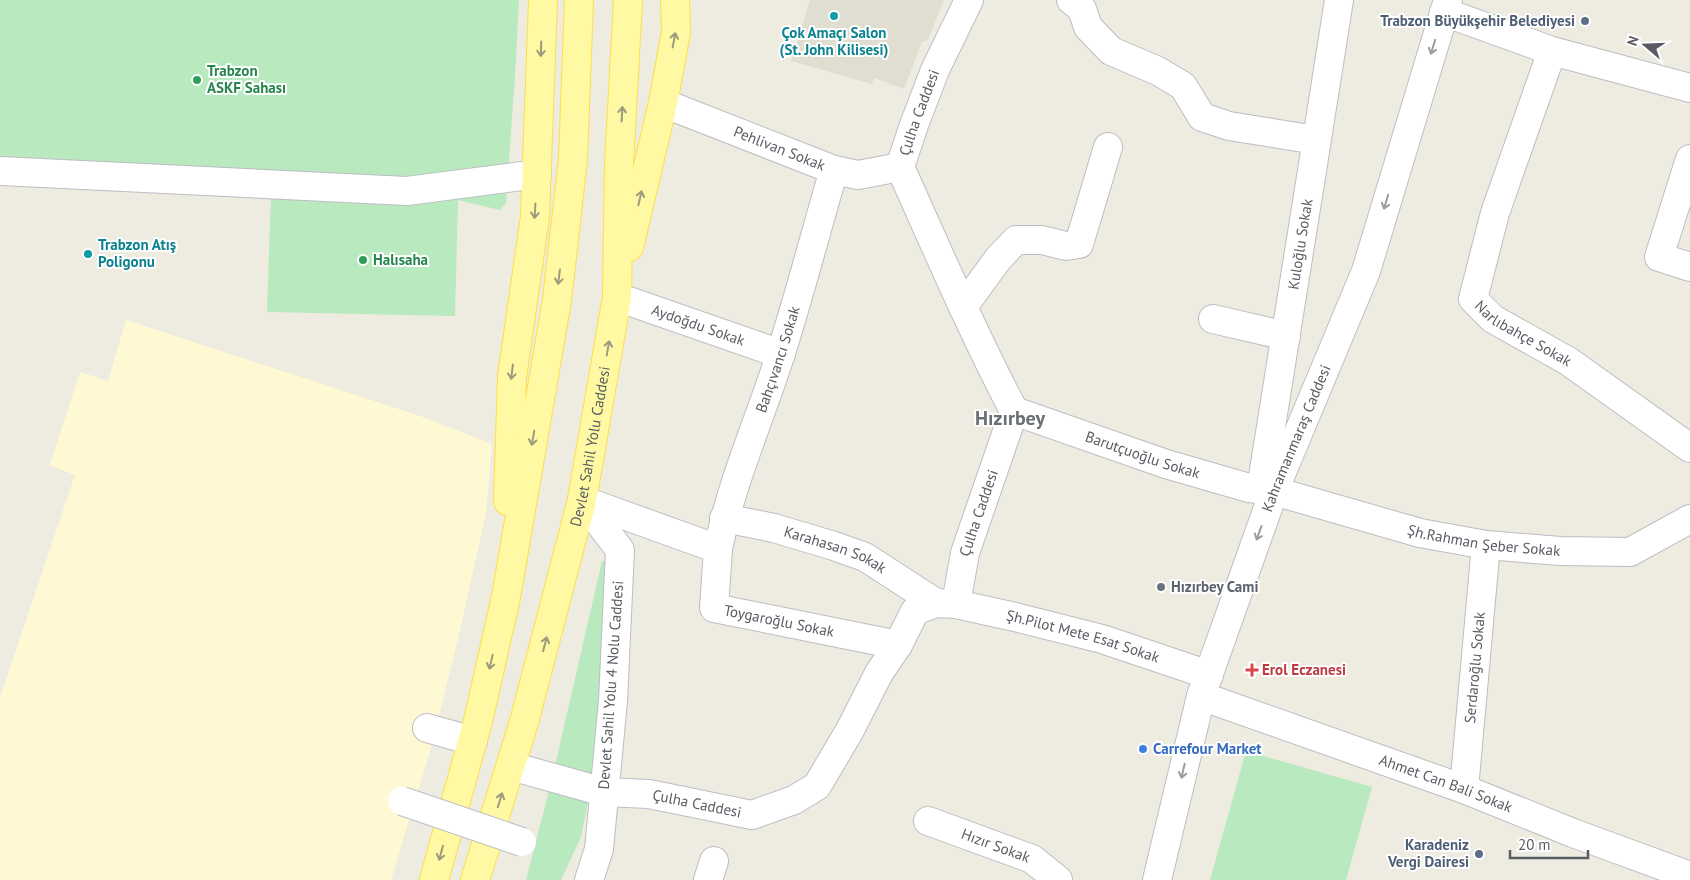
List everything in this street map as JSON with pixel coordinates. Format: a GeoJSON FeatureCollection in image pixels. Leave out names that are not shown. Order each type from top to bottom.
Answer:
{"type":"FeatureCollection","features":[{"type":"Feature","properties":{"kind":"main road"},"geometry":{"type":"LineString","coordinates":[[506,597],[512,377],[535,218],[542,0]]}},
{"type":"Feature","properties":{"kind":"main road"},"geometry":{"type":"LineString","coordinates":[[434,880],[472,741],[506,597],[556,300],[573,159],[579,0]]}},
{"type":"Feature","properties":{"kind":"main road","name":"Devlet Sahil Yolu Caddesi"},"geometry":{"type":"LineString","coordinates":[[475,880],[529,704],[582,500],[617,297],[619,163],[628,0]]}},
{"type":"Feature","properties":{"kind":"main road"},"geometry":{"type":"LineString","coordinates":[[617,297],[663,102],[676,32],[675,0]]}},
{"type":"Feature","properties":{"kind":"street","name":"Çulha Caddesi"},"geometry":{"type":"LineString","coordinates":[[511,766],[604,792],[649,794],[752,815],[794,800],[817,786],[850,730],[879,673],[898,645],[915,611],[946,604],[1014,411],[963,307],[900,167],[935,70],[969,0]]}},
{"type":"Feature","properties":{"kind":"street","name":"Kuloğlu Sokak"},"geometry":{"type":"LineString","coordinates":[[1268,490],[1286,336],[1339,0]]}},
{"type":"Feature","properties":{"kind":"street"},"geometry":{"type":"LineString","coordinates":[[1081,3],[1088,27],[1111,51],[1158,71],[1183,86],[1202,116],[1229,126],[1316,140]]}},
{"type":"Feature","properties":{"kind":"street"},"geometry":{"type":"LineString","coordinates":[[1446,6],[1552,51],[1690,88]]}},
{"type":"Feature","properties":{"kind":"street","name":"Kahramanmaraş Caddesi"},"geometry":{"type":"LineString","coordinates":[[1157,880],[1205,685],[1268,490],[1366,271],[1446,6]]}},
{"type":"Feature","properties":{"kind":"street","name":"Narlıbahçe Sokak"},"geometry":{"type":"LineString","coordinates":[[1552,51],[1495,213],[1473,300],[1493,319],[1568,361],[1690,448]]}},
{"type":"Feature","properties":{"kind":"street","name":"Pehlivan Sokak"},"geometry":{"type":"LineString","coordinates":[[663,102],[834,170],[858,175],[900,167]]}},
{"type":"Feature","properties":{"kind":"street"},"geometry":{"type":"LineString","coordinates":[[963,307],[998,259],[1016,240],[1042,240],[1066,246],[1079,244],[1108,147]]}},
{"type":"Feature","properties":{"kind":"street"},"geometry":{"type":"LineString","coordinates":[[1690,159],[1659,257],[1690,267]]}},
{"type":"Feature","properties":{"kind":"street","name":"Bahçıvancı Sokak"},"geometry":{"type":"LineString","coordinates":[[718,549],[724,518],[737,475],[781,354],[834,170]]}},
{"type":"Feature","properties":{"kind":"street"},"geometry":{"type":"LineString","coordinates":[[0,171],[407,191],[537,174]]}},
{"type":"Feature","properties":{"kind":"street","name":"Aydoğdu Sokak"},"geometry":{"type":"LineString","coordinates":[[617,297],[781,354]]}},
{"type":"Feature","properties":{"kind":"street"},"geometry":{"type":"LineString","coordinates":[[1213,319],[1286,336]]}},
{"type":"Feature","properties":{"kind":"street","name":"Barutçuoğlu Sokak"},"geometry":{"type":"LineString","coordinates":[[1014,411],[1166,464],[1249,488],[1268,490]]}},
{"type":"Feature","properties":{"kind":"street","name":"Şh.Rahman Şeber Sokak"},"geometry":{"type":"LineString","coordinates":[[1268,490],[1420,533],[1486,545],[1560,551],[1630,552],[1690,519]]}},
{"type":"Feature","properties":{"kind":"street"},"geometry":{"type":"LineString","coordinates":[[582,500],[718,549]]}},
{"type":"Feature","properties":{"kind":"street","name":"Devlet Sahil Yolu 4 Nolu Caddesi"},"geometry":{"type":"LineString","coordinates":[[582,500],[620,550],[613,701],[599,849],[589,880]]}},
{"type":"Feature","properties":{"kind":"street","name":"Karahasan Sokak"},"geometry":{"type":"LineString","coordinates":[[724,518],[774,528],[865,557],[946,604]]}},
{"type":"Feature","properties":{"kind":"street","name":"Serdaroğlu Sokak"},"geometry":{"type":"LineString","coordinates":[[1464,789],[1486,545]]}},
{"type":"Feature","properties":{"kind":"street","name":"Toygaroğlu Sokak"},"geometry":{"type":"LineString","coordinates":[[718,549],[714,608],[898,645]]}},
{"type":"Feature","properties":{"kind":"street","name":"Şh.Pilot Mete Esat Sokak"},"geometry":{"type":"LineString","coordinates":[[946,604],[1015,617],[1102,639],[1205,685]]}},
{"type":"Feature","properties":{"kind":"street","name":"Ahmet Can Bali Sokak"},"geometry":{"type":"LineString","coordinates":[[1205,685],[1573,833],[1690,876]]}},
{"type":"Feature","properties":{"kind":"street"},"geometry":{"type":"LineString","coordinates":[[427,728],[472,741]]}},
{"type":"Feature","properties":{"kind":"street"},"geometry":{"type":"LineString","coordinates":[[402,801],[522,842]]}},
{"type":"Feature","properties":{"kind":"street","name":"Hızır Sokak"},"geometry":{"type":"LineString","coordinates":[[928,821],[1032,859],[1058,880]]}},
{"type":"Feature","properties":{"kind":"shaded area"},"geometry":{"type":"Polygon","coordinates":[[[810,0],[944,0],[928,40],[922,42],[904,89],[874,78],[872,84],[791,61],[810,0]]]}},
{"type":"Feature","properties":{"kind":"shaded area"},"geometry":{"type":"Polygon","coordinates":[[[126,320],[420,416],[492,444],[486,513],[458,639],[431,748],[391,880],[0,880],[0,698],[75,475],[50,465],[80,372],[108,381],[126,320]]]}},
{"type":"Feature","properties":{"kind":"green space"},"geometry":{"type":"Polygon","coordinates":[[[0,0],[519,0],[506,203],[500,210],[458,200],[455,316],[267,312],[271,194],[0,175],[0,0]]]}},
{"type":"Feature","properties":{"kind":"green space"},"geometry":{"type":"Polygon","coordinates":[[[602,561],[607,562],[604,704],[581,837],[561,880],[526,880],[551,783],[602,561]]]}},
{"type":"Feature","properties":{"kind":"green space"},"geometry":{"type":"Polygon","coordinates":[[[1246,751],[1372,787],[1346,880],[1210,880],[1246,751]]]}},
{"type":"Feature","properties":{"kind":"place","name":"Çok Amaçı Salon (St. John Kilisesi)"},"geometry":{"type":"Point","coordinates":[834,16]}},
{"type":"Feature","properties":{"kind":"place","name":"Trabzon Büyükşehir Belediyesi"},"geometry":{"type":"Point","coordinates":[1585,21]}},
{"type":"Feature","properties":{"kind":"place","name":"Trabzon ASKF Sahası"},"geometry":{"type":"Point","coordinates":[197,80]}},
{"type":"Feature","properties":{"kind":"place","name":"Trabzon Atış Poligonu"},"geometry":{"type":"Point","coordinates":[88,254]}},
{"type":"Feature","properties":{"kind":"place","name":"Halısaha"},"geometry":{"type":"Point","coordinates":[363,260]}},
{"type":"Feature","properties":{"kind":"place","name":"Hızırbey Cami"},"geometry":{"type":"Point","coordinates":[1161,587]}},
{"type":"Feature","properties":{"kind":"place","name":"Erol Eczanesi"},"geometry":{"type":"Point","coordinates":[1252,670]}},
{"type":"Feature","properties":{"kind":"place","name":"Carrefour Market"},"geometry":{"type":"Point","coordinates":[1143,749]}},
{"type":"Feature","properties":{"kind":"place","name":"Karadeniz Vergi Dairesi"},"geometry":{"type":"Point","coordinates":[1479,854]}},
{"type":"Feature","properties":{"kind":"district","name":"Hızırbey"},"geometry":{"type":"Point","coordinates":[1010,418]}}]}
